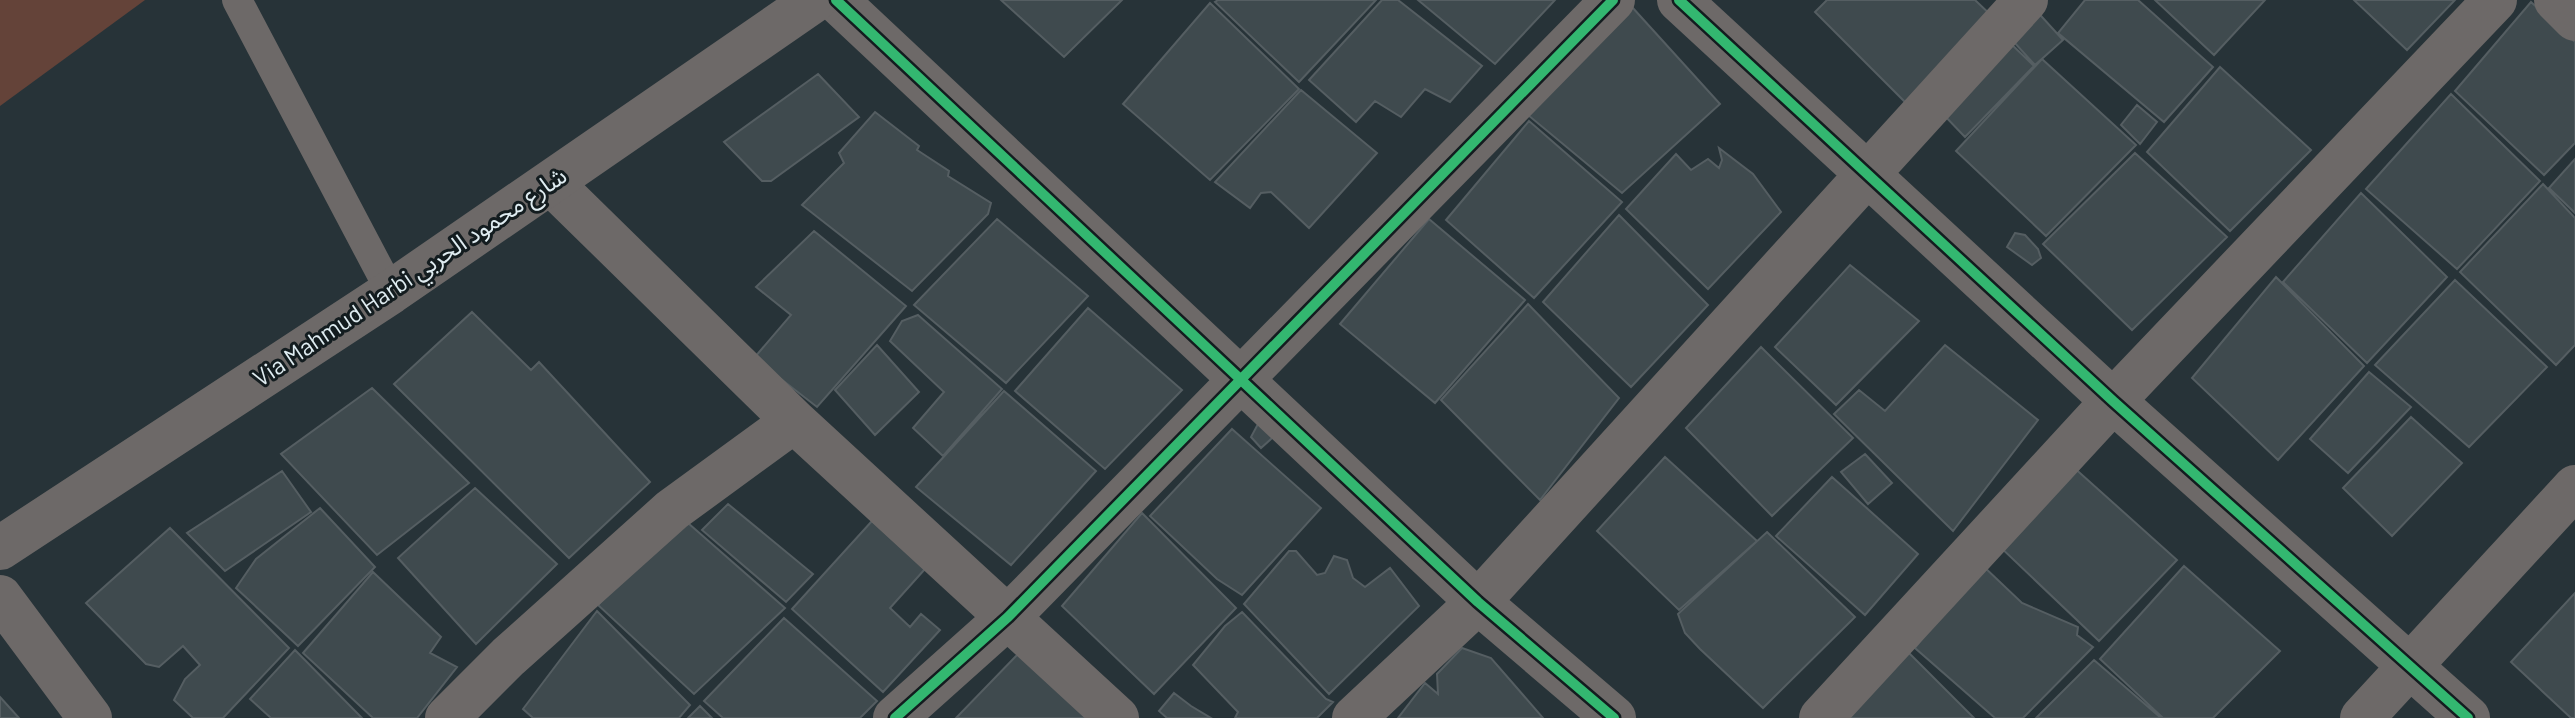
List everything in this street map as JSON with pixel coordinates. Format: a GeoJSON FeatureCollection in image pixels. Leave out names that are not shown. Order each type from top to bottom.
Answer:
{"type":"FeatureCollection","features":[{"type":"Feature","properties":{"kind":"street","name":"Via Mahmud Harbi شارع محمود الحربي"},"geometry":{"type":"LineString","coordinates":[[0,548],[391,292],[815,0]]}},
{"type":"Feature","properties":{"kind":"street"},"geometry":{"type":"LineString","coordinates":[[836,0],[1478,602],[1614,718]]}},
{"type":"Feature","properties":{"kind":"street"},"geometry":{"type":"LineString","coordinates":[[895,718],[1008,617],[1613,0]]}},
{"type":"Feature","properties":{"kind":"street"},"geometry":{"type":"LineString","coordinates":[[1679,0],[2113,401],[2468,718]]}},
{"type":"Feature","properties":{"kind":"street"},"geometry":{"type":"LineString","coordinates":[[1354,718],[1478,602],[2026,0]]}},
{"type":"Feature","properties":{"kind":"street"},"geometry":{"type":"LineString","coordinates":[[1821,718],[2113,401],[2495,0]]}},
{"type":"Feature","properties":{"kind":"street"},"geometry":{"type":"LineString","coordinates":[[2556,0],[2575,19]]}},
{"type":"Feature","properties":{"kind":"street"},"geometry":{"type":"LineString","coordinates":[[551,183],[794,421],[1117,718]]}},
{"type":"Feature","properties":{"kind":"street"},"geometry":{"type":"LineString","coordinates":[[447,718],[508,657],[672,510],[794,421]]}},
{"type":"Feature","properties":{"kind":"street"},"geometry":{"type":"LineString","coordinates":[[2362,718],[2575,487]]}},
{"type":"Feature","properties":{"kind":"street"},"geometry":{"type":"LineString","coordinates":[[0,597],[90,718]]}},
{"type":"Feature","properties":{"kind":"lane"},"geometry":{"type":"LineString","coordinates":[[237,0],[391,292]]}},
{"type":"Feature","properties":{"kind":"shaded area"},"geometry":{"type":"Polygon","coordinates":[[[0,0],[145,0],[0,106],[0,0]]]}},
{"type":"Feature","properties":{"kind":"building"},"geometry":{"type":"Polygon","coordinates":[[[1001,0],[1122,0],[1064,57],[1001,0]]]}},
{"type":"Feature","properties":{"kind":"building"},"geometry":{"type":"Polygon","coordinates":[[[1376,0],[1299,82],[1215,2],[1376,0]]]}},
{"type":"Feature","properties":{"kind":"building"},"geometry":{"type":"Polygon","coordinates":[[[1382,0],[1398,0],[1482,66],[1450,102],[1425,89],[1401,117],[1375,101],[1356,122],[1309,80],[1382,0]]]}},
{"type":"Feature","properties":{"kind":"building"},"geometry":{"type":"Polygon","coordinates":[[[1418,0],[1555,0],[1495,64],[1418,0]]]}},
{"type":"Feature","properties":{"kind":"building"},"geometry":{"type":"Polygon","coordinates":[[[1827,0],[1975,0],[1995,19],[1908,105],[1815,12],[1827,0]]]}},
{"type":"Feature","properties":{"kind":"building"},"geometry":{"type":"Polygon","coordinates":[[[2085,0],[2138,0],[2213,67],[2164,122],[2058,33],[2085,0]]]}},
{"type":"Feature","properties":{"kind":"building"},"geometry":{"type":"Polygon","coordinates":[[[2155,0],[2265,0],[2214,55],[2155,0]]]}},
{"type":"Feature","properties":{"kind":"building"},"geometry":{"type":"Polygon","coordinates":[[[2354,0],[2455,0],[2407,50],[2354,0]]]}},
{"type":"Feature","properties":{"kind":"building"},"geometry":{"type":"Polygon","coordinates":[[[2531,2],[2575,42],[2575,143],[2544,175],[2455,91],[2531,2]]]}},
{"type":"Feature","properties":{"kind":"building"},"geometry":{"type":"Polygon","coordinates":[[[1210,3],[1299,89],[1210,180],[1123,104],[1210,3]]]}},
{"type":"Feature","properties":{"kind":"building"},"geometry":{"type":"Polygon","coordinates":[[[2032,6],[2063,40],[2035,65],[2003,30],[2032,6]]]}},
{"type":"Feature","properties":{"kind":"building"},"geometry":{"type":"Polygon","coordinates":[[[1632,7],[1720,104],[1622,193],[1528,115],[1632,7]]]}},
{"type":"Feature","properties":{"kind":"building"},"geometry":{"type":"Polygon","coordinates":[[[2007,40],[2034,66],[1965,137],[1940,111],[2007,40]]]}},
{"type":"Feature","properties":{"kind":"building"},"geometry":{"type":"Polygon","coordinates":[[[2042,59],[2136,145],[2046,236],[1956,151],[2042,59]]]}},
{"type":"Feature","properties":{"kind":"building"},"geometry":{"type":"Polygon","coordinates":[[[2220,67],[2311,150],[2230,231],[2147,152],[2220,67]]]}},
{"type":"Feature","properties":{"kind":"building"},"geometry":{"type":"Polygon","coordinates":[[[818,74],[859,117],[771,181],[762,181],[724,142],[818,74]]]}},
{"type":"Feature","properties":{"kind":"building"},"geometry":{"type":"Polygon","coordinates":[[[1301,90],[1377,153],[1309,228],[1271,192],[1261,193],[1250,208],[1215,182],[1301,90]]]}},
{"type":"Feature","properties":{"kind":"building"},"geometry":{"type":"Polygon","coordinates":[[[2451,94],[2540,181],[2457,269],[2366,189],[2451,94]]]}},
{"type":"Feature","properties":{"kind":"building"},"geometry":{"type":"Polygon","coordinates":[[[2137,105],[2157,122],[2140,144],[2121,125],[2137,105]]]}},
{"type":"Feature","properties":{"kind":"building"},"geometry":{"type":"Polygon","coordinates":[[[875,112],[919,146],[917,150],[949,171],[948,176],[991,203],[988,214],[912,291],[802,205],[844,163],[839,153],[875,112]]]}},
{"type":"Feature","properties":{"kind":"building"},"geometry":{"type":"Polygon","coordinates":[[[1529,121],[1622,202],[1534,298],[1446,220],[1529,121]]]}},
{"type":"Feature","properties":{"kind":"building"},"geometry":{"type":"Polygon","coordinates":[[[1719,148],[1753,174],[1781,212],[1708,289],[1626,209],[1676,154],[1691,170],[1708,159],[1719,168],[1722,160],[1719,148]]]}},
{"type":"Feature","properties":{"kind":"building"},"geometry":{"type":"Polygon","coordinates":[[[2135,153],[2227,237],[2132,330],[2043,244],[2135,153]]]}},
{"type":"Feature","properties":{"kind":"building"},"geometry":{"type":"Polygon","coordinates":[[[2575,159],[2575,213],[2549,188],[2575,159]]]}},
{"type":"Feature","properties":{"kind":"building"},"geometry":{"type":"Polygon","coordinates":[[[2543,184],[2575,218],[2575,345],[2556,365],[2460,272],[2543,184]]]}},
{"type":"Feature","properties":{"kind":"building"},"geometry":{"type":"Polygon","coordinates":[[[2361,193],[2447,277],[2367,363],[2283,282],[2361,193]]]}},
{"type":"Feature","properties":{"kind":"building"},"geometry":{"type":"Polygon","coordinates":[[[1619,215],[1708,305],[1631,387],[1543,302],[1619,215]]]}},
{"type":"Feature","properties":{"kind":"building"},"geometry":{"type":"Polygon","coordinates":[[[997,219],[1088,296],[1006,383],[914,305],[997,219]]]}},
{"type":"Feature","properties":{"kind":"building"},"geometry":{"type":"Polygon","coordinates":[[[1429,219],[1525,300],[1435,403],[1340,324],[1429,219]]]}},
{"type":"Feature","properties":{"kind":"building"},"geometry":{"type":"Polygon","coordinates":[[[814,231],[906,306],[817,407],[754,358],[791,315],[756,287],[814,231]]]}},
{"type":"Feature","properties":{"kind":"building"},"geometry":{"type":"Polygon","coordinates":[[[2015,233],[2025,235],[2038,249],[2041,258],[2032,265],[2007,247],[2015,233]]]}},
{"type":"Feature","properties":{"kind":"building"},"geometry":{"type":"Polygon","coordinates":[[[1850,265],[1919,321],[1836,405],[1775,347],[1850,265]]]}},
{"type":"Feature","properties":{"kind":"building"},"geometry":{"type":"Polygon","coordinates":[[[2276,277],[2364,366],[2278,460],[2192,378],[2276,277]]]}},
{"type":"Feature","properties":{"kind":"building"},"geometry":{"type":"Polygon","coordinates":[[[2455,280],[2547,367],[2469,447],[2375,365],[2455,280]]]}},
{"type":"Feature","properties":{"kind":"building"},"geometry":{"type":"Polygon","coordinates":[[[1528,304],[1619,398],[1540,500],[1441,400],[1528,304]]]}},
{"type":"Feature","properties":{"kind":"building"},"geometry":{"type":"Polygon","coordinates":[[[1088,308],[1182,390],[1105,469],[1015,391],[1088,308]]]}},
{"type":"Feature","properties":{"kind":"building"},"geometry":{"type":"Polygon","coordinates":[[[472,312],[531,370],[539,362],[650,482],[569,558],[394,384],[472,312]]]}},
{"type":"Feature","properties":{"kind":"building"},"geometry":{"type":"Polygon","coordinates":[[[918,315],[1002,389],[943,456],[913,428],[944,392],[890,341],[902,321],[918,315]]]}},
{"type":"Feature","properties":{"kind":"building"},"geometry":{"type":"Polygon","coordinates":[[[877,345],[919,392],[875,435],[835,390],[877,345]]]}},
{"type":"Feature","properties":{"kind":"building"},"geometry":{"type":"Polygon","coordinates":[[[1945,345],[2038,420],[1953,531],[1834,414],[1859,390],[1885,411],[1945,345]]]}},
{"type":"Feature","properties":{"kind":"building"},"geometry":{"type":"Polygon","coordinates":[[[1761,347],[1853,438],[1772,516],[1686,428],[1761,347]]]}},
{"type":"Feature","properties":{"kind":"building"},"geometry":{"type":"Polygon","coordinates":[[[2369,372],[2411,407],[2348,473],[2310,439],[2369,372]]]}},
{"type":"Feature","properties":{"kind":"building"},"geometry":{"type":"Polygon","coordinates":[[[372,388],[469,483],[377,555],[281,454],[372,388]]]}},
{"type":"Feature","properties":{"kind":"building"},"geometry":{"type":"Polygon","coordinates":[[[1004,391],[1096,471],[1011,565],[916,487],[1004,391]]]}},
{"type":"Feature","properties":{"kind":"building"},"geometry":{"type":"Polygon","coordinates":[[[1266,409],[1281,430],[1261,448],[1251,437],[1266,409]]]}},
{"type":"Feature","properties":{"kind":"building"},"geometry":{"type":"Polygon","coordinates":[[[2411,417],[2462,463],[2392,536],[2343,488],[2411,417]]]}},
{"type":"Feature","properties":{"kind":"building"},"geometry":{"type":"Polygon","coordinates":[[[1232,429],[1321,508],[1242,595],[1217,579],[1150,516],[1232,429]]]}},
{"type":"Feature","properties":{"kind":"building"},"geometry":{"type":"Polygon","coordinates":[[[1865,454],[1892,483],[1868,504],[1841,472],[1865,454]]]}},
{"type":"Feature","properties":{"kind":"building"},"geometry":{"type":"Polygon","coordinates":[[[1665,457],[1757,541],[1679,610],[1597,531],[1665,457]]]}},
{"type":"Feature","properties":{"kind":"building"},"geometry":{"type":"Polygon","coordinates":[[[2071,465],[2177,560],[2099,641],[1996,543],[2071,465]]]}},
{"type":"Feature","properties":{"kind":"building"},"geometry":{"type":"Polygon","coordinates":[[[282,471],[311,512],[225,571],[187,533],[282,471]]]}},
{"type":"Feature","properties":{"kind":"building"},"geometry":{"type":"Polygon","coordinates":[[[1832,477],[1918,554],[1865,615],[1776,536],[1832,477]]]}},
{"type":"Feature","properties":{"kind":"building"},"geometry":{"type":"Polygon","coordinates":[[[475,488],[557,564],[476,644],[398,558],[475,488]]]}},
{"type":"Feature","properties":{"kind":"building"},"geometry":{"type":"Polygon","coordinates":[[[728,504],[813,574],[786,602],[702,530],[728,504]]]}},
{"type":"Feature","properties":{"kind":"building"},"geometry":{"type":"Polygon","coordinates":[[[320,508],[375,567],[298,646],[236,588],[256,559],[320,508]]]}},
{"type":"Feature","properties":{"kind":"building"},"geometry":{"type":"Polygon","coordinates":[[[1142,513],[1236,608],[1154,694],[1062,606],[1142,513]]]}},
{"type":"Feature","properties":{"kind":"building"},"geometry":{"type":"Polygon","coordinates":[[[680,516],[785,608],[694,694],[598,605],[680,516]]]}},
{"type":"Feature","properties":{"kind":"building"},"geometry":{"type":"Polygon","coordinates":[[[872,521],[925,569],[890,608],[910,627],[921,614],[940,630],[883,692],[792,609],[872,521]]]}},
{"type":"Feature","properties":{"kind":"building"},"geometry":{"type":"Polygon","coordinates":[[[170,528],[289,648],[223,718],[193,718],[174,700],[185,679],[200,665],[183,646],[159,667],[146,664],[86,603],[170,528]]]}},
{"type":"Feature","properties":{"kind":"building"},"geometry":{"type":"Polygon","coordinates":[[[1767,532],[1855,617],[1763,708],[1685,633],[1678,614],[1767,532]]]}},
{"type":"Feature","properties":{"kind":"building"},"geometry":{"type":"Polygon","coordinates":[[[1289,551],[1296,551],[1317,575],[1325,573],[1334,556],[1347,560],[1353,578],[1365,587],[1390,568],[1419,606],[1329,694],[1244,604],[1289,551]]]}},
{"type":"Feature","properties":{"kind":"building"},"geometry":{"type":"Polygon","coordinates":[[[1981,564],[2022,603],[2078,627],[2077,635],[2093,647],[2023,718],[1995,718],[1915,648],[1981,564]]]}},
{"type":"Feature","properties":{"kind":"building"},"geometry":{"type":"Polygon","coordinates":[[[2184,566],[2280,651],[2213,718],[2163,718],[2100,659],[2184,566]]]}},
{"type":"Feature","properties":{"kind":"building"},"geometry":{"type":"Polygon","coordinates":[[[373,572],[441,637],[430,653],[457,667],[417,718],[373,718],[303,653],[373,572]]]}},
{"type":"Feature","properties":{"kind":"building"},"geometry":{"type":"Polygon","coordinates":[[[2575,593],[2575,718],[2571,718],[2511,662],[2575,593]]]}},
{"type":"Feature","properties":{"kind":"building"},"geometry":{"type":"Polygon","coordinates":[[[597,611],[690,705],[679,718],[533,718],[523,709],[597,611]]]}},
{"type":"Feature","properties":{"kind":"building"},"geometry":{"type":"Polygon","coordinates":[[[1242,612],[1326,699],[1333,702],[1317,718],[1235,718],[1238,712],[1193,665],[1225,626],[1242,612]]]}},
{"type":"Feature","properties":{"kind":"building"},"geometry":{"type":"Polygon","coordinates":[[[784,618],[877,701],[860,718],[723,718],[704,701],[784,618]]]}},
{"type":"Feature","properties":{"kind":"building"},"geometry":{"type":"Polygon","coordinates":[[[1462,648],[1491,658],[1543,718],[1398,718],[1425,683],[1438,694],[1437,674],[1462,648]]]}},
{"type":"Feature","properties":{"kind":"building"},"geometry":{"type":"Polygon","coordinates":[[[295,650],[362,718],[271,718],[250,699],[295,650]]]}},
{"type":"Feature","properties":{"kind":"building"},"geometry":{"type":"Polygon","coordinates":[[[1019,653],[1089,718],[956,718],[1019,653]]]}},
{"type":"Feature","properties":{"kind":"building"},"geometry":{"type":"Polygon","coordinates":[[[1909,653],[1974,718],[1841,718],[1909,653]]]}},
{"type":"Feature","properties":{"kind":"building"},"geometry":{"type":"Polygon","coordinates":[[[2094,660],[2161,718],[2036,718],[2094,660]]]}},
{"type":"Feature","properties":{"kind":"building"},"geometry":{"type":"Polygon","coordinates":[[[1174,693],[1211,718],[1167,718],[1159,711],[1174,693]]]}},
{"type":"Feature","properties":{"kind":"building"},"geometry":{"type":"Polygon","coordinates":[[[0,697],[19,718],[0,718],[0,697]]]}},
{"type":"Feature","properties":{"kind":"building"},"geometry":{"type":"Polygon","coordinates":[[[700,706],[712,718],[688,718],[700,706]]]}},
{"type":"Feature","properties":{"kind":"cycle path"},"geometry":{"type":"LineString","coordinates":[[836,0],[1478,602],[1614,718]]}},
{"type":"Feature","properties":{"kind":"cycle path"},"geometry":{"type":"LineString","coordinates":[[895,718],[1008,617],[1613,0]]}},
{"type":"Feature","properties":{"kind":"cycle path"},"geometry":{"type":"LineString","coordinates":[[1679,0],[2113,401],[2468,718]]}}]}
